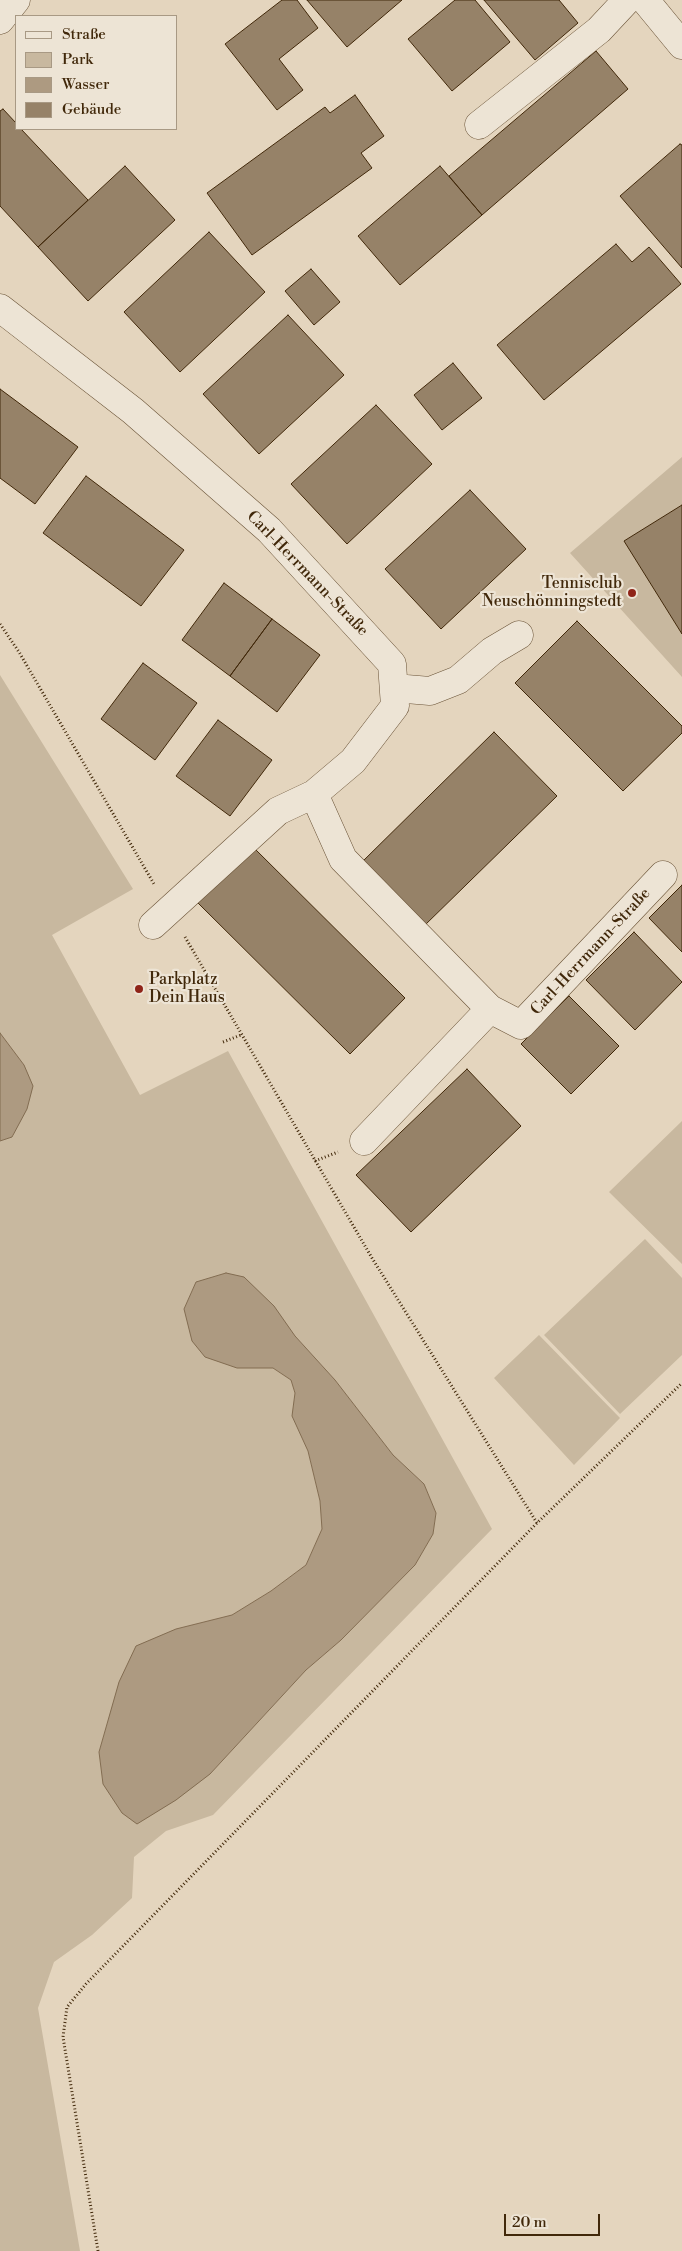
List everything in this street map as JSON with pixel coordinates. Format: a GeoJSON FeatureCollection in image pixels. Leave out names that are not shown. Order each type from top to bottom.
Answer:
{"type":"FeatureCollection","features":[{"type":"Feature","properties":{"kind":"street"},"geometry":{"type":"LineString","coordinates":[[0,20],[16,0]]}},
{"type":"Feature","properties":{"kind":"street"},"geometry":{"type":"LineString","coordinates":[[479,125],[599,30],[627,0]]}},
{"type":"Feature","properties":{"kind":"street"},"geometry":{"type":"LineString","coordinates":[[645,0],[682,45]]}},
{"type":"Feature","properties":{"kind":"street","name":"Carl-Herrmann-Straße"},"geometry":{"type":"LineString","coordinates":[[0,308],[133,411],[269,530],[392,664],[395,706],[353,761],[314,794],[278,811],[161,917]]}},
{"type":"Feature","properties":{"kind":"street"},"geometry":{"type":"LineString","coordinates":[[394,688],[430,691],[458,680],[492,651],[519,634]]}},
{"type":"Feature","properties":{"kind":"street","name":"Carl-Herrmann-Straße"},"geometry":{"type":"LineString","coordinates":[[314,794],[343,859],[490,1009],[521,1025],[663,875]]}},
{"type":"Feature","properties":{"kind":"street"},"geometry":{"type":"LineString","coordinates":[[364,1141],[490,1009]]}},
{"type":"Feature","properties":{"kind":"path"},"geometry":{"type":"LineString","coordinates":[[0,624],[49,702],[161,917],[241,1034],[372,1258],[537,1522]]}},
{"type":"Feature","properties":{"kind":"path"},"geometry":{"type":"LineString","coordinates":[[223,1042],[241,1034]]}},
{"type":"Feature","properties":{"kind":"path"},"geometry":{"type":"LineString","coordinates":[[98,2251],[63,2037],[67,2007],[93,1977],[537,1522],[682,1383]]}},
{"type":"Feature","properties":{"kind":"green space","name":"Tennisclub Neuschönningstedt"},"geometry":{"type":"Polygon","coordinates":[[[682,457],[682,505],[624,541],[682,634],[682,677],[570,553],[682,457]]]}},
{"type":"Feature","properties":{"kind":"green space"},"geometry":{"type":"Polygon","coordinates":[[[0,675],[133,889],[52,935],[140,1095],[228,1051],[492,1529],[213,1815],[166,1831],[134,1857],[132,1898],[92,1935],[54,1962],[38,2008],[80,2251],[0,2251],[0,1141],[13,1136],[24,1065],[0,1033],[0,675]],[[226,1273],[196,1283],[184,1309],[237,1368],[273,1368],[291,1380],[295,1393],[293,1416],[308,1451],[320,1501],[322,1529],[306,1565],[271,1591],[232,1615],[176,1629],[108,1721],[99,1752],[103,1784],[210,1774],[306,1670],[341,1640],[415,1565],[433,1534],[436,1513],[424,1484],[393,1455],[335,1380],[295,1336],[226,1273]]]}},
{"type":"Feature","properties":{"kind":"green space"},"geometry":{"type":"Polygon","coordinates":[[[682,1121],[682,1264],[609,1192],[682,1121]]]}},
{"type":"Feature","properties":{"kind":"green space"},"geometry":{"type":"Polygon","coordinates":[[[645,1239],[682,1278],[682,1355],[620,1414],[544,1335],[645,1239]]]}},
{"type":"Feature","properties":{"kind":"green space"},"geometry":{"type":"Polygon","coordinates":[[[539,1335],[620,1418],[574,1465],[494,1378],[539,1335]]]}},
{"type":"Feature","properties":{"kind":"water"},"geometry":{"type":"Polygon","coordinates":[[[0,1033],[24,1065],[33,1086],[27,1109],[12,1137],[0,1141],[0,1033]]]}},
{"type":"Feature","properties":{"kind":"water"},"geometry":{"type":"Polygon","coordinates":[[[226,1273],[244,1277],[274,1306],[295,1336],[335,1380],[393,1455],[424,1484],[436,1513],[433,1534],[415,1565],[341,1640],[306,1670],[210,1774],[176,1800],[137,1824],[122,1813],[103,1784],[99,1752],[119,1682],[136,1646],[176,1629],[232,1615],[271,1591],[306,1565],[322,1529],[320,1501],[308,1451],[292,1416],[295,1393],[291,1380],[273,1368],[237,1368],[205,1357],[192,1341],[184,1309],[196,1282],[226,1273]]]}},
{"type":"Feature","properties":{"kind":"building"},"geometry":{"type":"Polygon","coordinates":[[[282,0],[297,0],[318,28],[279,59],[303,90],[277,110],[225,44],[282,0]]]}},
{"type":"Feature","properties":{"kind":"building"},"geometry":{"type":"Polygon","coordinates":[[[307,0],[402,0],[347,47],[307,0]]]}},
{"type":"Feature","properties":{"kind":"building"},"geometry":{"type":"Polygon","coordinates":[[[455,0],[475,0],[510,42],[452,91],[408,39],[455,0]]]}},
{"type":"Feature","properties":{"kind":"building"},"geometry":{"type":"Polygon","coordinates":[[[484,0],[559,0],[578,23],[535,60],[484,0]]]}},
{"type":"Feature","properties":{"kind":"building"},"geometry":{"type":"Polygon","coordinates":[[[596,51],[628,89],[482,215],[449,176],[596,51]]]}},
{"type":"Feature","properties":{"kind":"building"},"geometry":{"type":"Polygon","coordinates":[[[355,95],[384,136],[361,153],[372,168],[252,255],[207,193],[325,107],[330,113],[355,95]]]}},
{"type":"Feature","properties":{"kind":"building"},"geometry":{"type":"Polygon","coordinates":[[[3,109],[15,122],[15,130],[22,130],[88,200],[38,247],[0,206],[0,111],[3,109]]]}},
{"type":"Feature","properties":{"kind":"building"},"geometry":{"type":"Polygon","coordinates":[[[680,144],[682,145],[682,268],[620,196],[680,144]]]}},
{"type":"Feature","properties":{"kind":"building"},"geometry":{"type":"Polygon","coordinates":[[[125,166],[175,220],[88,301],[38,247],[125,166]]]}},
{"type":"Feature","properties":{"kind":"building"},"geometry":{"type":"Polygon","coordinates":[[[440,166],[482,215],[400,285],[358,236],[440,166]]]}},
{"type":"Feature","properties":{"kind":"building"},"geometry":{"type":"Polygon","coordinates":[[[209,232],[265,292],[180,372],[124,312],[209,232]]]}},
{"type":"Feature","properties":{"kind":"building"},"geometry":{"type":"Polygon","coordinates":[[[616,244],[632,262],[649,247],[681,284],[544,400],[497,345],[616,244]]]}},
{"type":"Feature","properties":{"kind":"building"},"geometry":{"type":"Polygon","coordinates":[[[311,269],[340,302],[314,325],[285,291],[311,269]]]}},
{"type":"Feature","properties":{"kind":"building"},"geometry":{"type":"Polygon","coordinates":[[[288,315],[344,375],[259,454],[203,394],[288,315]]]}},
{"type":"Feature","properties":{"kind":"building"},"geometry":{"type":"Polygon","coordinates":[[[453,363],[482,398],[442,430],[414,395],[453,363]]]}},
{"type":"Feature","properties":{"kind":"building"},"geometry":{"type":"Polygon","coordinates":[[[0,389],[78,447],[35,504],[0,478],[0,389]]]}},
{"type":"Feature","properties":{"kind":"building"},"geometry":{"type":"Polygon","coordinates":[[[376,405],[432,464],[347,544],[291,484],[376,405]]]}},
{"type":"Feature","properties":{"kind":"building"},"geometry":{"type":"Polygon","coordinates":[[[86,476],[184,550],[141,606],[43,533],[86,476]]]}},
{"type":"Feature","properties":{"kind":"building"},"geometry":{"type":"Polygon","coordinates":[[[470,490],[526,549],[441,629],[385,569],[470,490]]]}},
{"type":"Feature","properties":{"kind":"building"},"geometry":{"type":"Polygon","coordinates":[[[682,505],[682,634],[624,541],[682,505]]]}},
{"type":"Feature","properties":{"kind":"building"},"geometry":{"type":"Polygon","coordinates":[[[224,583],[272,619],[230,676],[182,640],[224,583]]]}},
{"type":"Feature","properties":{"kind":"building"},"geometry":{"type":"Polygon","coordinates":[[[272,619],[320,655],[277,712],[230,676],[272,619]]]}},
{"type":"Feature","properties":{"kind":"building"},"geometry":{"type":"Polygon","coordinates":[[[577,621],[682,726],[682,733],[623,791],[515,683],[577,621]]]}},
{"type":"Feature","properties":{"kind":"building"},"geometry":{"type":"Polygon","coordinates":[[[143,663],[197,703],[155,760],[101,719],[143,663]]]}},
{"type":"Feature","properties":{"kind":"building"},"geometry":{"type":"Polygon","coordinates":[[[218,720],[272,760],[230,816],[176,776],[218,720]]]}},
{"type":"Feature","properties":{"kind":"building"},"geometry":{"type":"Polygon","coordinates":[[[494,732],[557,796],[424,926],[362,862],[494,732]]]}},
{"type":"Feature","properties":{"kind":"building"},"geometry":{"type":"Polygon","coordinates":[[[253,847],[405,998],[350,1054],[198,903],[253,847]]]}},
{"type":"Feature","properties":{"kind":"building"},"geometry":{"type":"Polygon","coordinates":[[[682,885],[682,952],[649,918],[682,885]]]}},
{"type":"Feature","properties":{"kind":"building"},"geometry":{"type":"Polygon","coordinates":[[[634,932],[682,982],[635,1030],[586,980],[634,932]]]}},
{"type":"Feature","properties":{"kind":"building"},"geometry":{"type":"Polygon","coordinates":[[[569,996],[619,1046],[571,1094],[521,1044],[569,996]]]}},
{"type":"Feature","properties":{"kind":"building"},"geometry":{"type":"Polygon","coordinates":[[[467,1069],[521,1126],[411,1232],[356,1175],[467,1069]]]}},
{"type":"Feature","properties":{"kind":"place","name":"Tennisclub Neuschönningstedt"},"geometry":{"type":"Point","coordinates":[632,593]}},
{"type":"Feature","properties":{"kind":"place","name":"Parkplatz Dein Haus"},"geometry":{"type":"Point","coordinates":[139,989]}}]}
